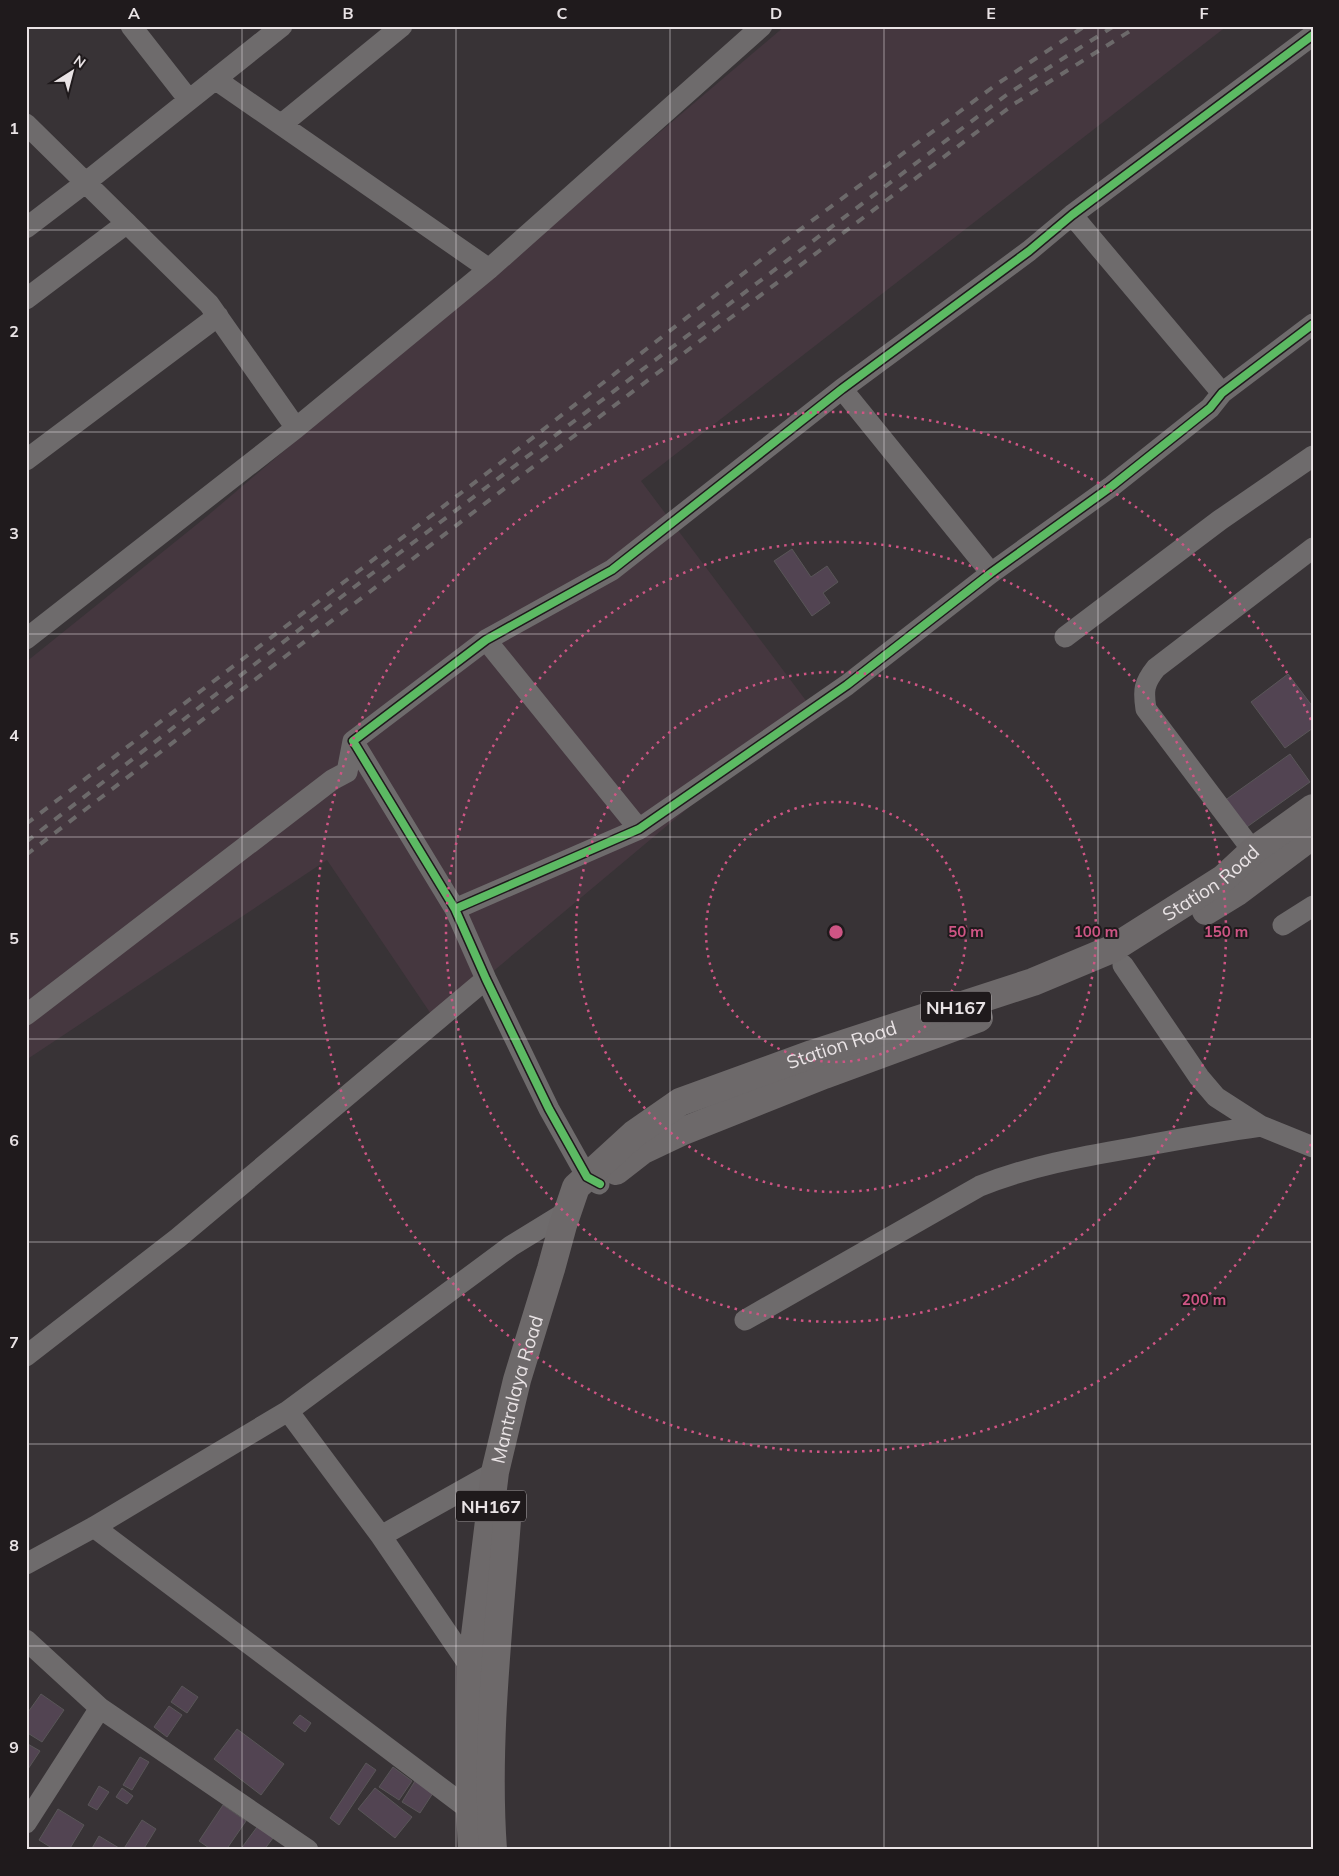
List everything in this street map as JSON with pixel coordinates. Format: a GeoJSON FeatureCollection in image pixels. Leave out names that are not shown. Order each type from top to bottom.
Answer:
{"type":"FeatureCollection","features":[{"type":"Feature","properties":{"kind":"highway","name":"Station Road"},"geometry":{"type":"LineString","coordinates":[[594,1180],[634,1134],[680,1102],[812,1054],[1033,982],[1112,949],[1224,878],[1253,851],[1313,808]]}},
{"type":"Feature","properties":{"kind":"highway","name":"Station Road"},"geometry":{"type":"LineString","coordinates":[[594,1180],[643,1150],[681,1132],[824,1075],[1123,965],[1237,892],[1313,835]]}},
{"type":"Feature","properties":{"kind":"highway","name":"Mantralaya Road"},"geometry":{"type":"LineString","coordinates":[[472,1850],[470,1810],[471,1668],[495,1472],[517,1380],[576,1187],[594,1180]]}},
{"type":"Feature","properties":{"kind":"highway","name":"Mantralaya Road"},"geometry":{"type":"LineString","coordinates":[[493,1850],[490,1814],[494,1701],[510,1479],[534,1379],[587,1195],[594,1180]]}},
{"type":"Feature","properties":{"kind":"street"},"geometry":{"type":"LineString","coordinates":[[131,26],[189,100]]}},
{"type":"Feature","properties":{"kind":"street"},"geometry":{"type":"LineString","coordinates":[[26,228],[282,26]]}},
{"type":"Feature","properties":{"kind":"street"},"geometry":{"type":"LineString","coordinates":[[282,124],[402,26]]}},
{"type":"Feature","properties":{"kind":"street"},"geometry":{"type":"LineString","coordinates":[[26,639],[296,428],[489,269],[762,26]]}},
{"type":"Feature","properties":{"kind":"street"},"geometry":{"type":"LineString","coordinates":[[26,1014],[332,780],[346,772],[353,741],[486,640],[612,570],[842,389],[1029,251],[1072,215],[1313,35]]}},
{"type":"Feature","properties":{"kind":"street"},"geometry":{"type":"LineString","coordinates":[[215,79],[489,269]]}},
{"type":"Feature","properties":{"kind":"street"},"geometry":{"type":"LineString","coordinates":[[26,124],[197,292],[218,316],[296,428]]}},
{"type":"Feature","properties":{"kind":"street"},"geometry":{"type":"LineString","coordinates":[[1072,215],[1222,393]]}},
{"type":"Feature","properties":{"kind":"street"},"geometry":{"type":"LineString","coordinates":[[26,299],[128,223]]}},
{"type":"Feature","properties":{"kind":"street"},"geometry":{"type":"LineString","coordinates":[[26,460],[218,316]]}},
{"type":"Feature","properties":{"kind":"street"},"geometry":{"type":"LineString","coordinates":[[455,909],[639,830],[847,685],[991,573],[1112,486],[1210,408],[1222,393],[1313,324]]}},
{"type":"Feature","properties":{"kind":"street"},"geometry":{"type":"LineString","coordinates":[[842,389],[991,573]]}},
{"type":"Feature","properties":{"kind":"street"},"geometry":{"type":"LineString","coordinates":[[1065,636],[1220,520],[1313,456]]}},
{"type":"Feature","properties":{"kind":"street"},"geometry":{"type":"LineString","coordinates":[[1253,851],[1146,709],[1144,693],[1148,679],[1156,668],[1313,548]]}},
{"type":"Feature","properties":{"kind":"street"},"geometry":{"type":"LineString","coordinates":[[486,640],[639,830]]}},
{"type":"Feature","properties":{"kind":"street"},"geometry":{"type":"LineString","coordinates":[[353,741],[455,909],[549,1109],[594,1180]]}},
{"type":"Feature","properties":{"kind":"street"},"geometry":{"type":"LineString","coordinates":[[1283,925],[1313,906]]}},
{"type":"Feature","properties":{"kind":"street"},"geometry":{"type":"LineString","coordinates":[[1123,965],[1199,1077],[1216,1096],[1261,1126],[1313,1147]]}},
{"type":"Feature","properties":{"kind":"street"},"geometry":{"type":"LineString","coordinates":[[26,1356],[178,1238],[486,978]]}},
{"type":"Feature","properties":{"kind":"street"},"geometry":{"type":"LineString","coordinates":[[745,1320],[980,1186],[1010,1174],[1053,1162],[1261,1126]]}},
{"type":"Feature","properties":{"kind":"street"},"geometry":{"type":"LineString","coordinates":[[26,1564],[94,1527],[288,1411],[511,1246],[568,1211]]}},
{"type":"Feature","properties":{"kind":"street"},"geometry":{"type":"LineString","coordinates":[[288,1411],[381,1536],[471,1668]]}},
{"type":"Feature","properties":{"kind":"street"},"geometry":{"type":"LineString","coordinates":[[381,1536],[495,1472]]}},
{"type":"Feature","properties":{"kind":"street"},"geometry":{"type":"LineString","coordinates":[[94,1527],[470,1810]]}},
{"type":"Feature","properties":{"kind":"street"},"geometry":{"type":"LineString","coordinates":[[26,1640],[100,1708],[308,1850]]}},
{"type":"Feature","properties":{"kind":"street"},"geometry":{"type":"LineString","coordinates":[[26,1823],[100,1708]]}},
{"type":"Feature","properties":{"kind":"shaded area"},"geometry":{"type":"Polygon","coordinates":[[[785,26],[1227,26],[641,481],[810,706],[435,1020],[327,860],[26,1060],[26,662],[206,517],[785,26]]]}},
{"type":"Feature","properties":{"kind":"building"},"geometry":{"type":"Polygon","coordinates":[[[792,549],[811,577],[827,566],[838,582],[823,593],[830,603],[812,616],[774,561],[792,549]]]}},
{"type":"Feature","properties":{"kind":"building"},"geometry":{"type":"Polygon","coordinates":[[[1288,674],[1313,707],[1313,728],[1285,748],[1251,702],[1288,674]]]}},
{"type":"Feature","properties":{"kind":"building"},"geometry":{"type":"Polygon","coordinates":[[[1290,754],[1310,782],[1244,829],[1224,801],[1290,754]]]}},
{"type":"Feature","properties":{"kind":"building"},"geometry":{"type":"Polygon","coordinates":[[[182,1686],[198,1697],[187,1713],[171,1702],[182,1686]]]}},
{"type":"Feature","properties":{"kind":"building"},"geometry":{"type":"Polygon","coordinates":[[[41,1694],[64,1710],[42,1742],[26,1732],[26,1715],[41,1694]]]}},
{"type":"Feature","properties":{"kind":"building"},"geometry":{"type":"Polygon","coordinates":[[[169,1706],[182,1715],[167,1737],[154,1727],[169,1706]]]}},
{"type":"Feature","properties":{"kind":"building"},"geometry":{"type":"Polygon","coordinates":[[[300,1715],[311,1723],[305,1732],[293,1723],[300,1715]]]}},
{"type":"Feature","properties":{"kind":"building"},"geometry":{"type":"Polygon","coordinates":[[[237,1729],[284,1764],[261,1795],[214,1759],[237,1729]]]}},
{"type":"Feature","properties":{"kind":"building"},"geometry":{"type":"Polygon","coordinates":[[[26,1743],[40,1751],[26,1772],[26,1743]]]}},
{"type":"Feature","properties":{"kind":"building"},"geometry":{"type":"Polygon","coordinates":[[[140,1757],[149,1762],[132,1790],[123,1785],[140,1757]]]}},
{"type":"Feature","properties":{"kind":"building"},"geometry":{"type":"Polygon","coordinates":[[[366,1763],[376,1770],[339,1825],[330,1818],[366,1763]]]}},
{"type":"Feature","properties":{"kind":"building"},"geometry":{"type":"Polygon","coordinates":[[[393,1767],[412,1781],[399,1800],[379,1787],[393,1767]]]}},
{"type":"Feature","properties":{"kind":"building"},"geometry":{"type":"Polygon","coordinates":[[[415,1781],[433,1793],[420,1813],[402,1802],[415,1781]]]}},
{"type":"Feature","properties":{"kind":"building"},"geometry":{"type":"Polygon","coordinates":[[[99,1786],[109,1792],[97,1810],[88,1805],[99,1786]]]}},
{"type":"Feature","properties":{"kind":"building"},"geometry":{"type":"Polygon","coordinates":[[[122,1788],[133,1796],[127,1804],[116,1797],[122,1788]]]}},
{"type":"Feature","properties":{"kind":"building"},"geometry":{"type":"Polygon","coordinates":[[[375,1788],[412,1817],[395,1838],[358,1809],[375,1788]]]}},
{"type":"Feature","properties":{"kind":"building"},"geometry":{"type":"Polygon","coordinates":[[[223,1805],[246,1821],[226,1850],[212,1850],[199,1841],[223,1805]]]}},
{"type":"Feature","properties":{"kind":"building"},"geometry":{"type":"Polygon","coordinates":[[[58,1809],[84,1825],[69,1850],[55,1850],[39,1840],[58,1809]]]}},
{"type":"Feature","properties":{"kind":"building"},"geometry":{"type":"Polygon","coordinates":[[[142,1820],[156,1829],[143,1850],[123,1850],[142,1820]]]}},
{"type":"Feature","properties":{"kind":"building"},"geometry":{"type":"Polygon","coordinates":[[[260,1823],[276,1834],[264,1850],[240,1850],[260,1823]]]}},
{"type":"Feature","properties":{"kind":"building"},"geometry":{"type":"Polygon","coordinates":[[[99,1836],[119,1848],[118,1850],[91,1850],[99,1836]]]}},
{"type":"Feature","properties":{"kind":"railway"},"geometry":{"type":"LineString","coordinates":[[26,824],[499,464],[794,234],[997,84],[1085,26]]}},
{"type":"Feature","properties":{"kind":"railway"},"geometry":{"type":"LineString","coordinates":[[26,842],[349,591],[1009,93],[1114,26]]}},
{"type":"Feature","properties":{"kind":"railway"},"geometry":{"type":"LineString","coordinates":[[26,855],[513,482],[1014,104],[1138,26]]}},
{"type":"Feature","properties":{"kind":"cycle path"},"geometry":{"type":"LineString","coordinates":[[600,1184],[587,1177],[549,1109],[486,979],[455,909],[353,741],[486,640],[612,570],[842,389],[1029,251],[1072,215],[1313,35]]}},
{"type":"Feature","properties":{"kind":"cycle path"},"geometry":{"type":"LineString","coordinates":[[455,909],[639,829],[847,685],[991,573],[1112,486],[1210,408],[1222,393],[1313,324]]}}]}
